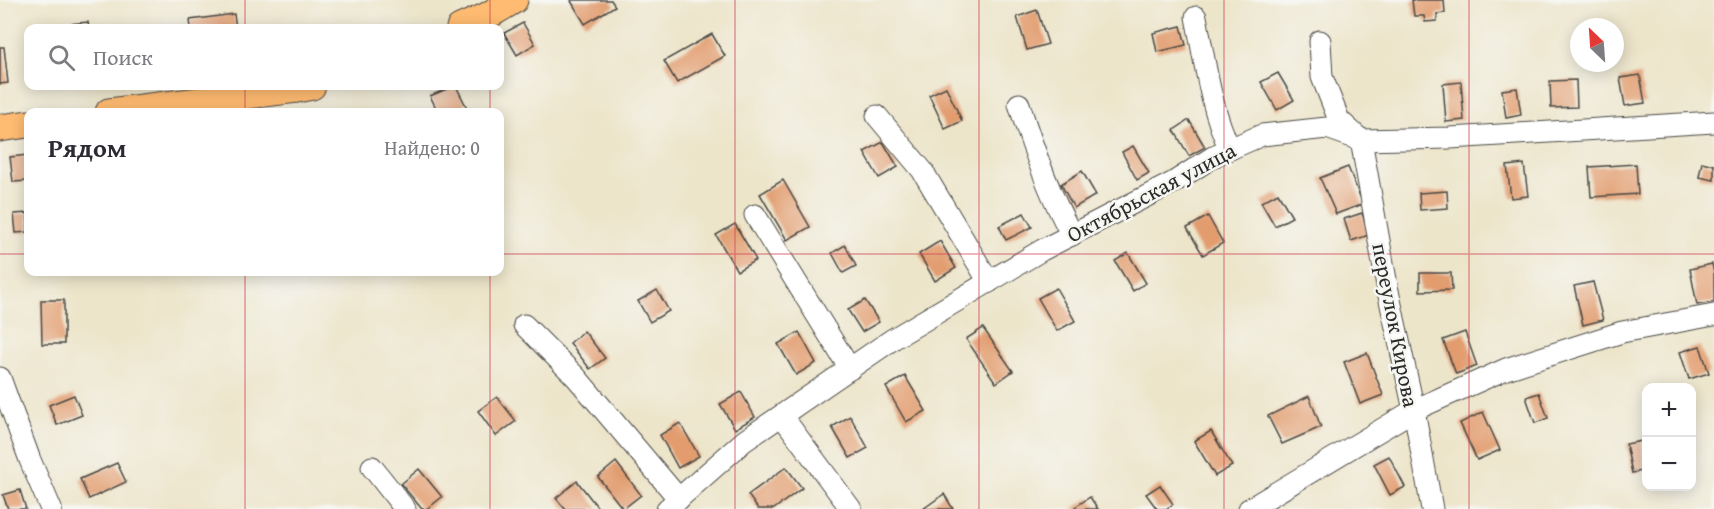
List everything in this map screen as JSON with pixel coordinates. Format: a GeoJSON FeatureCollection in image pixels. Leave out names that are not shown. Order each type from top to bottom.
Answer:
{"type":"FeatureCollection","features":[{"type":"Feature","properties":{"kind":"main road"},"geometry":{"type":"LineString","coordinates":[[469,24],[514,0]]}},
{"type":"Feature","properties":{"kind":"main road"},"geometry":{"type":"LineString","coordinates":[[142,108],[289,90]]}},
{"type":"Feature","properties":{"kind":"main road"},"geometry":{"type":"LineString","coordinates":[[0,128],[24,125]]}},
{"type":"Feature","properties":{"kind":"street"},"geometry":{"type":"LineString","coordinates":[[1196,17],[1215,112],[1230,149]]}},
{"type":"Feature","properties":{"kind":"street"},"geometry":{"type":"LineString","coordinates":[[1320,41],[1322,77],[1339,120],[1361,140]]}},
{"type":"Feature","properties":{"kind":"street"},"geometry":{"type":"LineString","coordinates":[[1019,104],[1031,142],[1059,212],[1071,235]]}},
{"type":"Feature","properties":{"kind":"street"},"geometry":{"type":"LineString","coordinates":[[877,116],[922,170],[989,282]]}},
{"type":"Feature","properties":{"kind":"street","name":"Октябрьская улица"},"geometry":{"type":"LineString","coordinates":[[673,504],[744,441],[892,339],[1042,250],[1174,182],[1216,155],[1262,135],[1327,128],[1361,140],[1450,138],[1714,122]]}},
{"type":"Feature","properties":{"kind":"street","name":"переулок Кирова"},"geometry":{"type":"LineString","coordinates":[[1361,140],[1388,291],[1414,410],[1432,509]]}},
{"type":"Feature","properties":{"kind":"street"},"geometry":{"type":"LineString","coordinates":[[755,215],[850,369]]}},
{"type":"Feature","properties":{"kind":"street"},"geometry":{"type":"LineString","coordinates":[[1249,509],[1414,410],[1506,369],[1622,332],[1714,315]]}},
{"type":"Feature","properties":{"kind":"street"},"geometry":{"type":"LineString","coordinates":[[525,325],[576,377],[673,504]]}},
{"type":"Feature","properties":{"kind":"street"},"geometry":{"type":"LineString","coordinates":[[0,378],[51,509]]}},
{"type":"Feature","properties":{"kind":"street"},"geometry":{"type":"LineString","coordinates":[[782,416],[851,509]]}},
{"type":"Feature","properties":{"kind":"street"},"geometry":{"type":"LineString","coordinates":[[372,466],[405,509]]}},
{"type":"Feature","properties":{"kind":"building"},"geometry":{"type":"Polygon","coordinates":[[[572,0],[611,0],[615,6],[585,24],[572,0]]]}},
{"type":"Feature","properties":{"kind":"building"},"geometry":{"type":"Polygon","coordinates":[[[1412,0],[1444,0],[1445,13],[1437,14],[1437,21],[1425,22],[1424,16],[1414,16],[1412,0]]]}},
{"type":"Feature","properties":{"kind":"building"},"geometry":{"type":"Polygon","coordinates":[[[1037,10],[1048,44],[1027,50],[1017,17],[1037,10]]]}},
{"type":"Feature","properties":{"kind":"building"},"geometry":{"type":"Polygon","coordinates":[[[234,14],[235,24],[190,24],[190,20],[234,14]]]}},
{"type":"Feature","properties":{"kind":"building"},"geometry":{"type":"Polygon","coordinates":[[[523,23],[535,44],[517,55],[504,33],[523,23]]]}},
{"type":"Feature","properties":{"kind":"building"},"geometry":{"type":"Polygon","coordinates":[[[1181,26],[1186,45],[1157,52],[1153,33],[1181,26]]]}},
{"type":"Feature","properties":{"kind":"building"},"geometry":{"type":"Polygon","coordinates":[[[712,34],[725,56],[677,83],[664,61],[712,34]]]}},
{"type":"Feature","properties":{"kind":"building"},"geometry":{"type":"Polygon","coordinates":[[[0,47],[4,47],[8,83],[0,84],[0,47]]]}},
{"type":"Feature","properties":{"kind":"building"},"geometry":{"type":"Polygon","coordinates":[[[1278,73],[1294,100],[1277,110],[1261,82],[1278,73]]]}},
{"type":"Feature","properties":{"kind":"building"},"geometry":{"type":"Polygon","coordinates":[[[1640,75],[1645,103],[1625,106],[1620,78],[1640,75]]]}},
{"type":"Feature","properties":{"kind":"building"},"geometry":{"type":"Polygon","coordinates":[[[1576,80],[1577,107],[1551,108],[1550,81],[1576,80]]]}},
{"type":"Feature","properties":{"kind":"building"},"geometry":{"type":"Polygon","coordinates":[[[1461,82],[1464,120],[1446,122],[1443,84],[1461,82]]]}},
{"type":"Feature","properties":{"kind":"building"},"geometry":{"type":"Polygon","coordinates":[[[946,87],[962,121],[945,129],[929,95],[946,87]]]}},
{"type":"Feature","properties":{"kind":"building"},"geometry":{"type":"Polygon","coordinates":[[[1517,88],[1521,115],[1506,118],[1502,90],[1517,88]]]}},
{"type":"Feature","properties":{"kind":"building"},"geometry":{"type":"Polygon","coordinates":[[[444,90],[458,90],[467,108],[436,108],[430,96],[444,90]]]}},
{"type":"Feature","properties":{"kind":"building"},"geometry":{"type":"Polygon","coordinates":[[[1189,120],[1205,147],[1189,156],[1174,130],[1189,120]]]}},
{"type":"Feature","properties":{"kind":"building"},"geometry":{"type":"Polygon","coordinates":[[[883,142],[898,167],[879,178],[864,152],[883,142]]]}},
{"type":"Feature","properties":{"kind":"building"},"geometry":{"type":"Polygon","coordinates":[[[1133,146],[1149,173],[1137,180],[1122,152],[1133,146]]]}},
{"type":"Feature","properties":{"kind":"building"},"geometry":{"type":"Polygon","coordinates":[[[24,155],[24,181],[13,182],[10,157],[24,155]]]}},
{"type":"Feature","properties":{"kind":"building"},"geometry":{"type":"Polygon","coordinates":[[[1702,162],[1714,165],[1714,180],[1699,177],[1702,162]]]}},
{"type":"Feature","properties":{"kind":"building"},"geometry":{"type":"Polygon","coordinates":[[[1524,164],[1528,196],[1511,198],[1507,166],[1524,164]]]}},
{"type":"Feature","properties":{"kind":"building"},"geometry":{"type":"Polygon","coordinates":[[[1636,164],[1638,194],[1591,197],[1589,167],[1636,164]]]}},
{"type":"Feature","properties":{"kind":"building"},"geometry":{"type":"Polygon","coordinates":[[[1348,167],[1363,204],[1336,214],[1320,178],[1348,167]]]}},
{"type":"Feature","properties":{"kind":"building"},"geometry":{"type":"Polygon","coordinates":[[[1082,171],[1096,195],[1074,208],[1061,184],[1082,171]]]}},
{"type":"Feature","properties":{"kind":"building"},"geometry":{"type":"Polygon","coordinates":[[[783,180],[810,227],[787,240],[760,194],[783,180]]]}},
{"type":"Feature","properties":{"kind":"building"},"geometry":{"type":"Polygon","coordinates":[[[1447,191],[1448,208],[1420,210],[1419,193],[1447,191]]]}},
{"type":"Feature","properties":{"kind":"building"},"geometry":{"type":"Polygon","coordinates":[[[1278,193],[1292,217],[1275,226],[1261,202],[1278,193]]]}},
{"type":"Feature","properties":{"kind":"building"},"geometry":{"type":"Polygon","coordinates":[[[24,213],[24,232],[16,233],[14,214],[24,213]]]}},
{"type":"Feature","properties":{"kind":"building"},"geometry":{"type":"Polygon","coordinates":[[[1024,213],[1032,227],[1006,240],[999,226],[1024,213]]]}},
{"type":"Feature","properties":{"kind":"building"},"geometry":{"type":"Polygon","coordinates":[[[1362,213],[1369,235],[1351,241],[1344,219],[1362,213]]]}},
{"type":"Feature","properties":{"kind":"building"},"geometry":{"type":"Polygon","coordinates":[[[1208,216],[1223,243],[1203,255],[1187,228],[1208,216]]]}},
{"type":"Feature","properties":{"kind":"building"},"geometry":{"type":"Polygon","coordinates":[[[735,224],[756,260],[737,271],[716,235],[735,224]]]}},
{"type":"Feature","properties":{"kind":"building"},"geometry":{"type":"Polygon","coordinates":[[[940,241],[956,268],[935,281],[919,254],[940,241]]]}},
{"type":"Feature","properties":{"kind":"building"},"geometry":{"type":"Polygon","coordinates":[[[845,245],[856,266],[843,273],[832,253],[845,245]]]}},
{"type":"Feature","properties":{"kind":"building"},"geometry":{"type":"Polygon","coordinates":[[[1128,253],[1146,283],[1133,291],[1115,261],[1128,253]]]}},
{"type":"Feature","properties":{"kind":"building"},"geometry":{"type":"Polygon","coordinates":[[[1712,264],[1714,302],[1697,305],[1690,269],[1712,264]]]}},
{"type":"Feature","properties":{"kind":"building"},"geometry":{"type":"Polygon","coordinates":[[[1420,273],[1451,273],[1452,290],[1420,291],[1420,273]]]}},
{"type":"Feature","properties":{"kind":"building"},"geometry":{"type":"Polygon","coordinates":[[[1593,282],[1603,320],[1583,325],[1574,286],[1593,282]]]}},
{"type":"Feature","properties":{"kind":"building"},"geometry":{"type":"Polygon","coordinates":[[[1056,288],[1075,321],[1057,331],[1038,298],[1056,288]]]}},
{"type":"Feature","properties":{"kind":"building"},"geometry":{"type":"Polygon","coordinates":[[[657,290],[669,311],[650,322],[638,301],[657,290]]]}},
{"type":"Feature","properties":{"kind":"building"},"geometry":{"type":"Polygon","coordinates":[[[41,300],[64,300],[64,344],[42,344],[41,300]]]}},
{"type":"Feature","properties":{"kind":"building"},"geometry":{"type":"Polygon","coordinates":[[[865,300],[879,322],[862,332],[848,310],[865,300]]]}},
{"type":"Feature","properties":{"kind":"building"},"geometry":{"type":"Polygon","coordinates":[[[983,328],[1013,371],[996,383],[966,339],[983,328]]]}},
{"type":"Feature","properties":{"kind":"building"},"geometry":{"type":"Polygon","coordinates":[[[584,331],[605,358],[590,369],[570,343],[584,331]]]}},
{"type":"Feature","properties":{"kind":"building"},"geometry":{"type":"Polygon","coordinates":[[[799,332],[816,363],[796,375],[778,344],[799,332]]]}},
{"type":"Feature","properties":{"kind":"building"},"geometry":{"type":"Polygon","coordinates":[[[1465,332],[1477,366],[1456,374],[1443,340],[1465,332]]]}},
{"type":"Feature","properties":{"kind":"building"},"geometry":{"type":"Polygon","coordinates":[[[1700,346],[1709,373],[1689,379],[1680,352],[1700,346]]]}},
{"type":"Feature","properties":{"kind":"building"},"geometry":{"type":"Polygon","coordinates":[[[1367,353],[1383,395],[1360,404],[1344,362],[1367,353]]]}},
{"type":"Feature","properties":{"kind":"building"},"geometry":{"type":"Polygon","coordinates":[[[905,376],[926,411],[906,422],[886,387],[905,376]]]}},
{"type":"Feature","properties":{"kind":"building"},"geometry":{"type":"Polygon","coordinates":[[[741,392],[755,417],[735,429],[720,404],[741,392]]]}},
{"type":"Feature","properties":{"kind":"building"},"geometry":{"type":"Polygon","coordinates":[[[1539,393],[1548,418],[1535,423],[1526,397],[1539,393]]]}},
{"type":"Feature","properties":{"kind":"building"},"geometry":{"type":"Polygon","coordinates":[[[74,395],[82,415],[57,425],[49,405],[74,395]]]}},
{"type":"Feature","properties":{"kind":"building"},"geometry":{"type":"Polygon","coordinates":[[[1309,396],[1321,427],[1282,444],[1268,416],[1309,396]]]}},
{"type":"Feature","properties":{"kind":"building"},"geometry":{"type":"Polygon","coordinates":[[[497,397],[516,421],[496,436],[478,411],[497,397]]]}},
{"type":"Feature","properties":{"kind":"building"},"geometry":{"type":"Polygon","coordinates":[[[1483,412],[1500,450],[1477,460],[1460,423],[1483,412]]]}},
{"type":"Feature","properties":{"kind":"building"},"geometry":{"type":"Polygon","coordinates":[[[850,416],[868,448],[850,458],[832,427],[850,416]]]}},
{"type":"Feature","properties":{"kind":"building"},"geometry":{"type":"Polygon","coordinates":[[[680,423],[699,456],[678,468],[660,435],[680,423]]]}},
{"type":"Feature","properties":{"kind":"building"},"geometry":{"type":"Polygon","coordinates":[[[1211,431],[1232,466],[1215,476],[1194,441],[1211,431]]]}},
{"type":"Feature","properties":{"kind":"building"},"geometry":{"type":"Polygon","coordinates":[[[1642,441],[1642,471],[1632,473],[1626,444],[1642,441]]]}},
{"type":"Feature","properties":{"kind":"building"},"geometry":{"type":"Polygon","coordinates":[[[1389,456],[1405,487],[1390,495],[1374,464],[1389,456]]]}},
{"type":"Feature","properties":{"kind":"building"},"geometry":{"type":"Polygon","coordinates":[[[616,462],[641,495],[623,509],[598,477],[616,462]]]}},
{"type":"Feature","properties":{"kind":"building"},"geometry":{"type":"Polygon","coordinates":[[[117,463],[126,482],[89,499],[80,479],[117,463]]]}},
{"type":"Feature","properties":{"kind":"building"},"geometry":{"type":"Polygon","coordinates":[[[786,467],[802,488],[774,509],[758,509],[748,495],[786,467]]]}},
{"type":"Feature","properties":{"kind":"building"},"geometry":{"type":"Polygon","coordinates":[[[419,469],[442,497],[427,509],[422,509],[401,484],[419,469]]]}},
{"type":"Feature","properties":{"kind":"building"},"geometry":{"type":"Polygon","coordinates":[[[577,481],[599,509],[565,509],[556,498],[577,481]]]}},
{"type":"Feature","properties":{"kind":"building"},"geometry":{"type":"Polygon","coordinates":[[[1160,485],[1173,504],[1166,509],[1157,509],[1146,494],[1160,485]]]}},
{"type":"Feature","properties":{"kind":"building"},"geometry":{"type":"Polygon","coordinates":[[[20,490],[26,509],[8,509],[3,495],[20,490]]]}},
{"type":"Feature","properties":{"kind":"building"},"geometry":{"type":"Polygon","coordinates":[[[944,494],[953,509],[923,509],[944,494]]]}},
{"type":"Feature","properties":{"kind":"building"},"geometry":{"type":"Polygon","coordinates":[[[1090,497],[1098,509],[1072,509],[1090,497]]]}}]}
